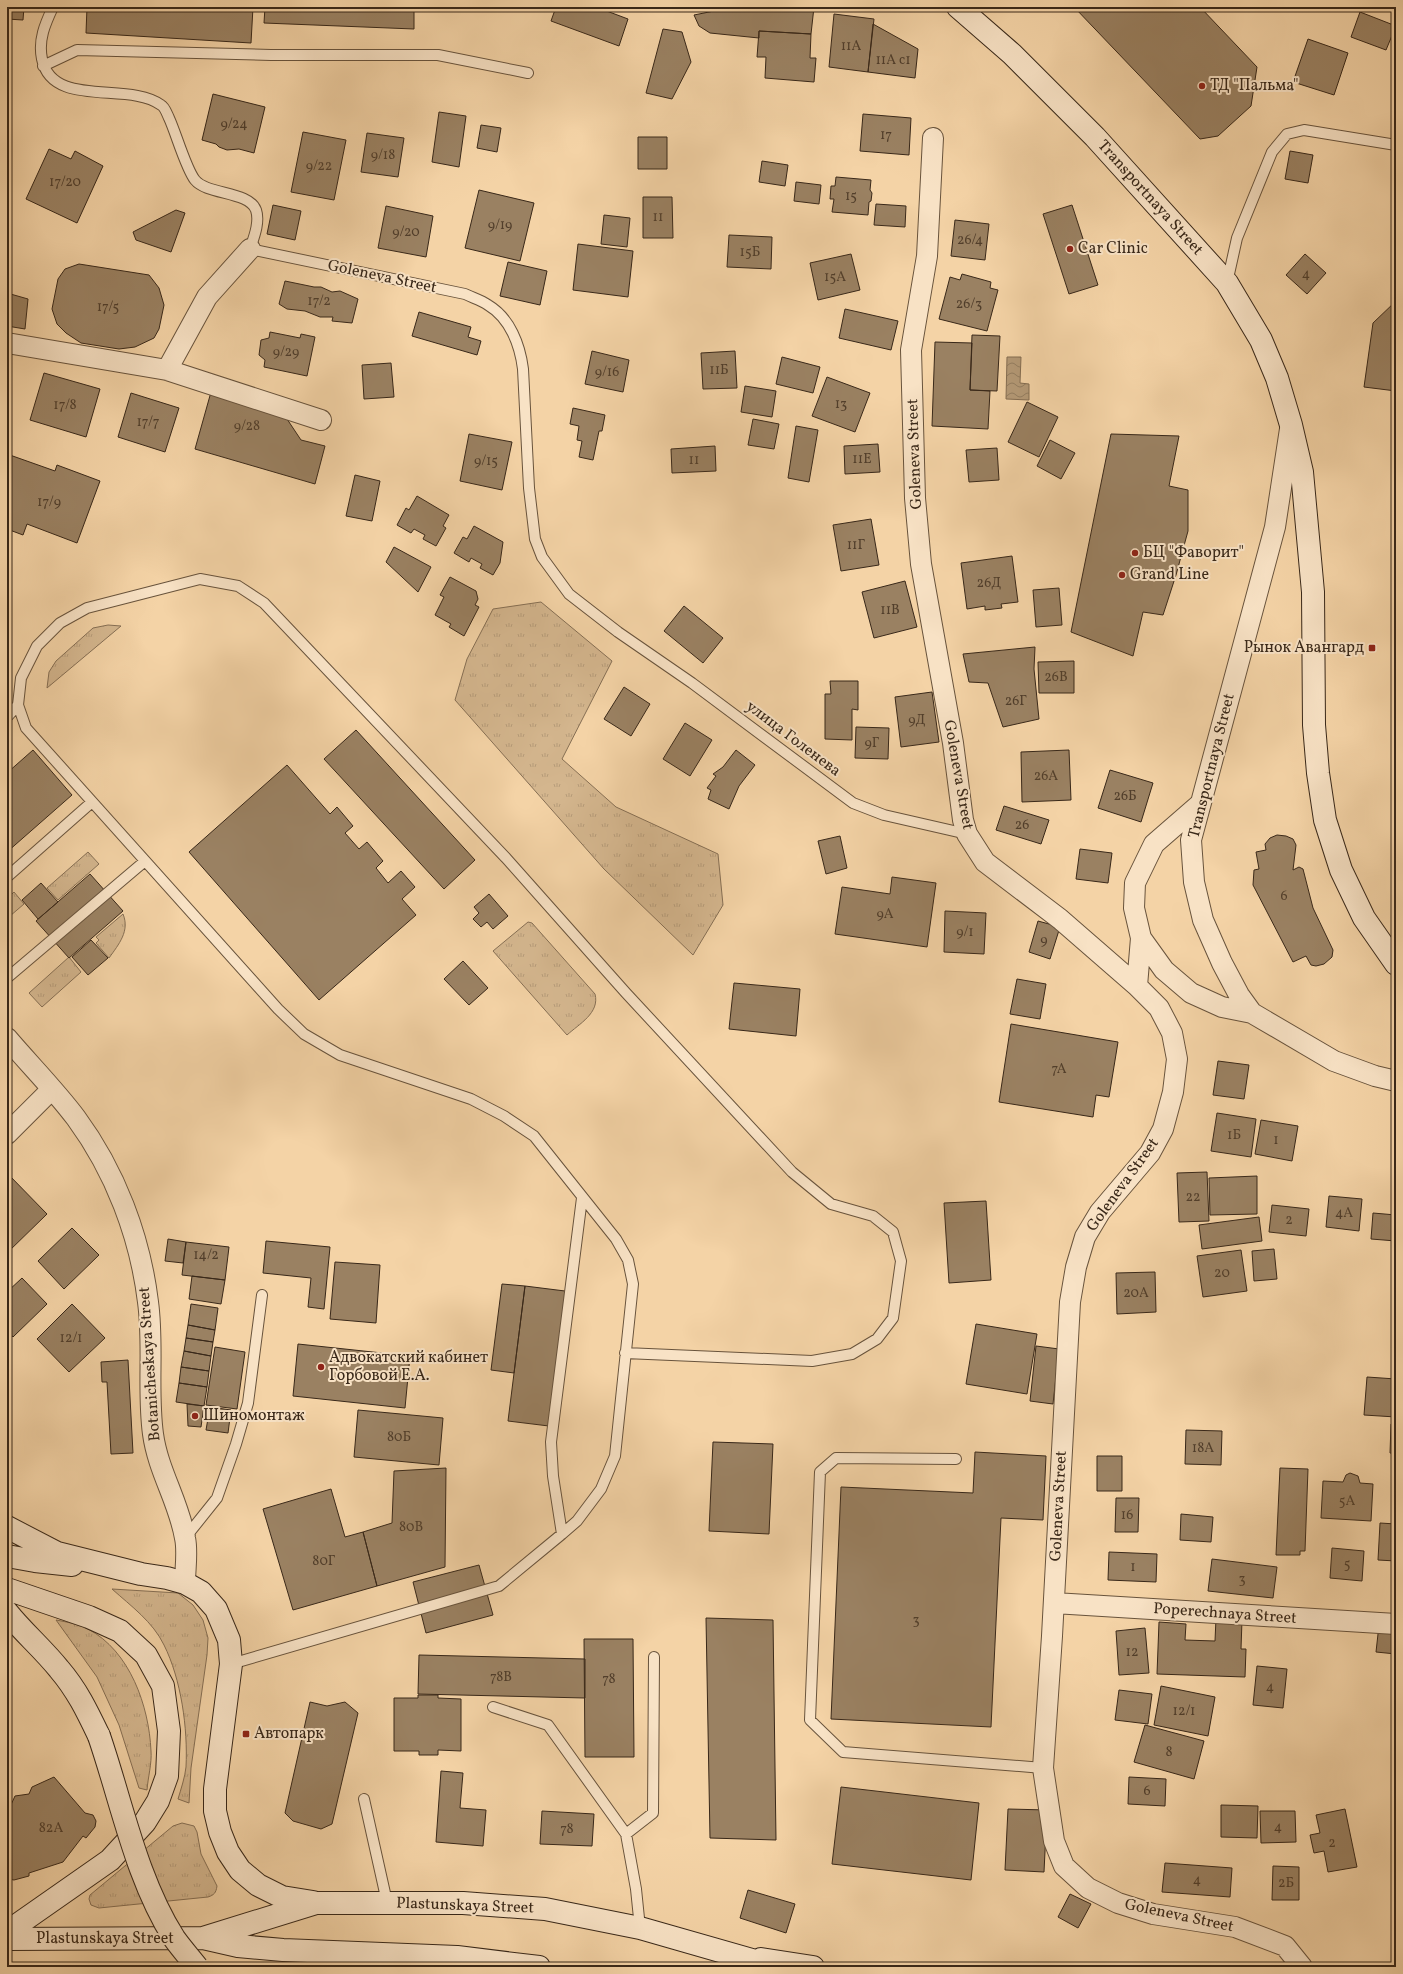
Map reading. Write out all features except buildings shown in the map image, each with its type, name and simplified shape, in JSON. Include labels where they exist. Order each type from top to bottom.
[{"type":"main road","name":"Transportnaya Street","points":[[958,7],[1012,54],[1095,137],[1226,283],[1262,340],[1277,378],[1291,425],[1302,472],[1313,592],[1314,724],[1318,773],[1325,820],[1341,870],[1364,918],[1396,964]]},
{"type":"main road","points":[[7,1527],[57,1553],[89,1562],[185,1583],[201,1592],[216,1609],[229,1640],[231,1664],[215,1789],[215,1811],[220,1832],[228,1852],[240,1870],[258,1886],[282,1897],[316,1903]]},
{"type":"main road","points":[[7,1556],[69,1565],[89,1562]]},
{"type":"main road","points":[[7,1590],[89,1617],[120,1631],[146,1655],[163,1686],[169,1731],[167,1776],[158,1801],[145,1822],[110,1860],[7,1932]]},
{"type":"main road","points":[[7,1612],[14,1626],[59,1668],[83,1701],[99,1736],[137,1858],[153,1898],[175,1938],[197,1967]]},
{"type":"main road","name":"Plastunskaya Street","points":[[203,1938],[316,1903],[463,1903],[545,1909],[640,1928],[776,1967]]},
{"type":"main road","name":"Plastunskaya Street","points":[[7,1939],[203,1938],[238,1946],[283,1950],[457,1956],[539,1967]]},
{"type":"main road","name":"Plastunskaya Street","points":[[727,1953],[813,1967]]},
{"type":"street","name":"Goleneva Street","points":[[934,138],[927,256],[911,350],[915,498],[922,564],[952,743],[963,820],[967,834],[985,862],[1060,919],[1137,986],[1159,1008],[1172,1034],[1177,1059],[1173,1092],[1163,1129],[1150,1153],[1100,1212],[1085,1237],[1076,1267],[1070,1302],[1054,1603],[1043,1768],[1054,1841],[1064,1866],[1088,1888],[1118,1903],[1153,1914],[1235,1927],[1285,1946],[1302,1967]]},
{"type":"street","points":[[167,370],[207,297],[250,248]]},
{"type":"street","points":[[7,343],[167,370],[321,420]]},
{"type":"street","name":"Transportnaya Street","points":[[1291,425],[1275,527],[1191,840],[1194,882],[1203,920],[1222,963],[1239,995],[1252,1012],[1334,1061],[1374,1076],[1396,1080]]},
{"type":"street","points":[[1137,986],[1141,938],[1134,908],[1135,882],[1154,844],[1200,804]]},
{"type":"street","points":[[1141,938],[1164,970],[1191,993],[1222,1007],[1252,1012]]},
{"type":"street","name":"Botanicheskaya Street","points":[[7,1038],[75,1118],[96,1148],[126,1211],[135,1240],[148,1302],[151,1335],[150,1410],[153,1435],[158,1460],[185,1538],[185,1583]]},
{"type":"street","points":[[7,1134],[52,1090]]},
{"type":"street","name":"Poperechnaya Street","points":[[1054,1603],[1396,1624]]},
{"type":"lane","points":[[53,7],[45,23],[40,48],[43,66],[53,81],[79,90],[146,96],[163,105],[194,179],[206,187],[245,199],[251,203],[256,210],[257,221],[250,248]]},
{"type":"lane","points":[[43,66],[77,50],[271,56],[438,55],[528,73]]},
{"type":"lane","points":[[1226,283],[1237,238],[1269,159],[1272,152],[1287,134],[1304,130],[1396,145]]},
{"type":"lane","name":"Goleneva Street","points":[[250,248],[465,294],[489,305],[506,322],[521,351],[529,488],[536,539],[542,557],[569,594],[618,632]]},
{"type":"lane","points":[[231,1664],[492,1589],[499,1586],[577,1521],[601,1489],[615,1456],[625,1353],[634,1284],[628,1260],[616,1239],[534,1136],[504,1116],[471,1099],[340,1055],[304,1034],[273,1004],[26,728],[18,705],[21,678],[37,646],[60,623],[87,608],[200,579],[238,586],[264,603],[506,858],[626,993],[792,1172],[831,1204],[873,1216],[893,1232],[901,1261],[893,1318],[877,1339],[852,1354],[812,1361],[625,1353]]},
{"type":"lane","name":"улица Голенева","points":[[618,632],[692,683],[853,803],[884,815],[967,834]]},
{"type":"lane","points":[[7,717],[18,705]]},
{"type":"lane","points":[[7,877],[92,802]]},
{"type":"lane","points":[[7,978],[145,861]]},
{"type":"lane","points":[[562,1534],[553,1476],[551,1442],[582,1198]]},
{"type":"lane","points":[[185,1538],[217,1498],[236,1444],[248,1403],[262,1295]]},
{"type":"lane","points":[[956,1459],[836,1458],[820,1472],[810,1720],[843,1752],[1043,1768]]},
{"type":"lane","points":[[626,1834],[653,1813],[654,1657]]},
{"type":"lane","points":[[493,1707],[548,1725],[626,1834],[636,1889],[640,1928]]},
{"type":"lane","points":[[364,1799],[387,1902]]},
{"type":"green space","points":[[541,602],[612,661],[562,759],[616,807],[718,854],[723,905],[693,955],[604,869],[455,700],[467,659],[493,609]]},
{"type":"green space","points":[[108,625],[121,626],[47,688],[49,672],[56,661],[93,628]]},
{"type":"green space","points":[[88,852],[99,864],[58,900],[47,888]]},
{"type":"green space","points":[[14,892],[24,904],[10,916],[11,936],[7,940],[7,899]]},
{"type":"green space","points":[[123,914],[125,920],[124,932],[120,942],[109,958],[96,943],[99,940],[96,937]]},
{"type":"green space","points":[[528,922],[532,923],[595,994],[596,1001],[592,1012],[567,1035],[493,951]]},
{"type":"green space","points":[[69,957],[81,972],[42,1007],[29,993]]},
{"type":"green space","points":[[112,1589],[178,1593],[193,1605],[203,1620],[208,1638],[207,1655],[191,1768],[189,1803],[178,1799],[186,1767],[186,1736],[179,1688],[170,1658],[154,1629]]},
{"type":"green space","points":[[56,1620],[72,1623],[88,1629],[103,1639],[126,1665],[141,1698],[146,1716],[151,1756],[147,1790],[139,1788],[119,1725],[97,1677]]},
{"type":"green space","points":[[182,1823],[194,1826],[197,1832],[201,1854],[217,1886],[213,1894],[208,1897],[99,1908],[91,1905],[89,1899],[90,1895],[173,1826]]},
{"type":"water","points":[[1007,357],[1021,357],[1020,383],[1029,384],[1029,400],[1006,399]]},
{"type":"place","name":"ТД \"Пальма\"","points":[[1202,86]]},
{"type":"place","name":"Car Clinic","points":[[1070,249]]},
{"type":"place","name":"БЦ \"Фаворит\"","points":[[1135,553]]},
{"type":"place","name":"Grand Line","points":[[1122,575]]},
{"type":"place","name":"Рынок Авангард","points":[[1372,648]]},
{"type":"place","name":"Адвокатский кабинет Горбовой Е.А.","points":[[321,1367]]},
{"type":"place","name":"Шиномонтаж","points":[[195,1416]]},
{"type":"place","name":"Автопарк","points":[[246,1734]]}]
